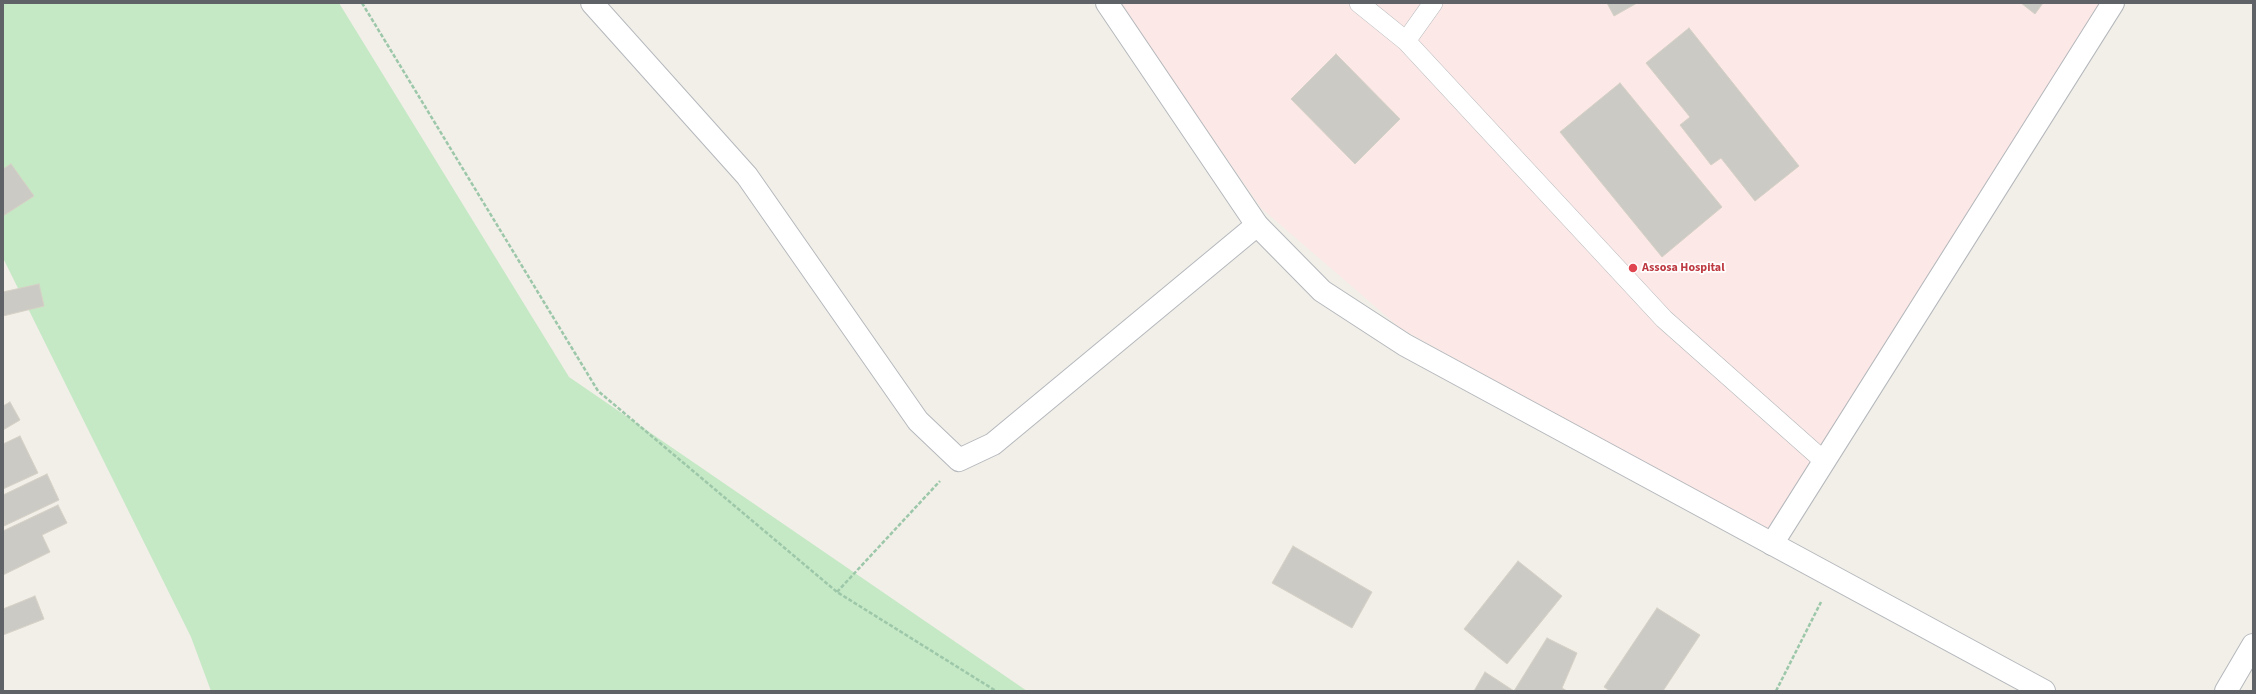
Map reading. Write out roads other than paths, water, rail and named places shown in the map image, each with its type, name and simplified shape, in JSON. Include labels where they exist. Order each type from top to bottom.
[{"type":"street","points":[[592,3],[747,176],[918,421],[959,460],[993,444],[1256,225]]},
{"type":"street","points":[[1106,3],[1256,225],[1322,291],[1405,346],[2043,691]]},
{"type":"street","points":[[1772,544],[2113,3]]},
{"type":"street","points":[[2226,691],[2253,645]]},
{"type":"lane","points":[[1359,3],[1406,40],[1664,319],[1824,461]]},
{"type":"lane","points":[[1406,40],[1433,3]]},
{"type":"place","name":"Assosa Hospital","points":[[1633,268]]}]
